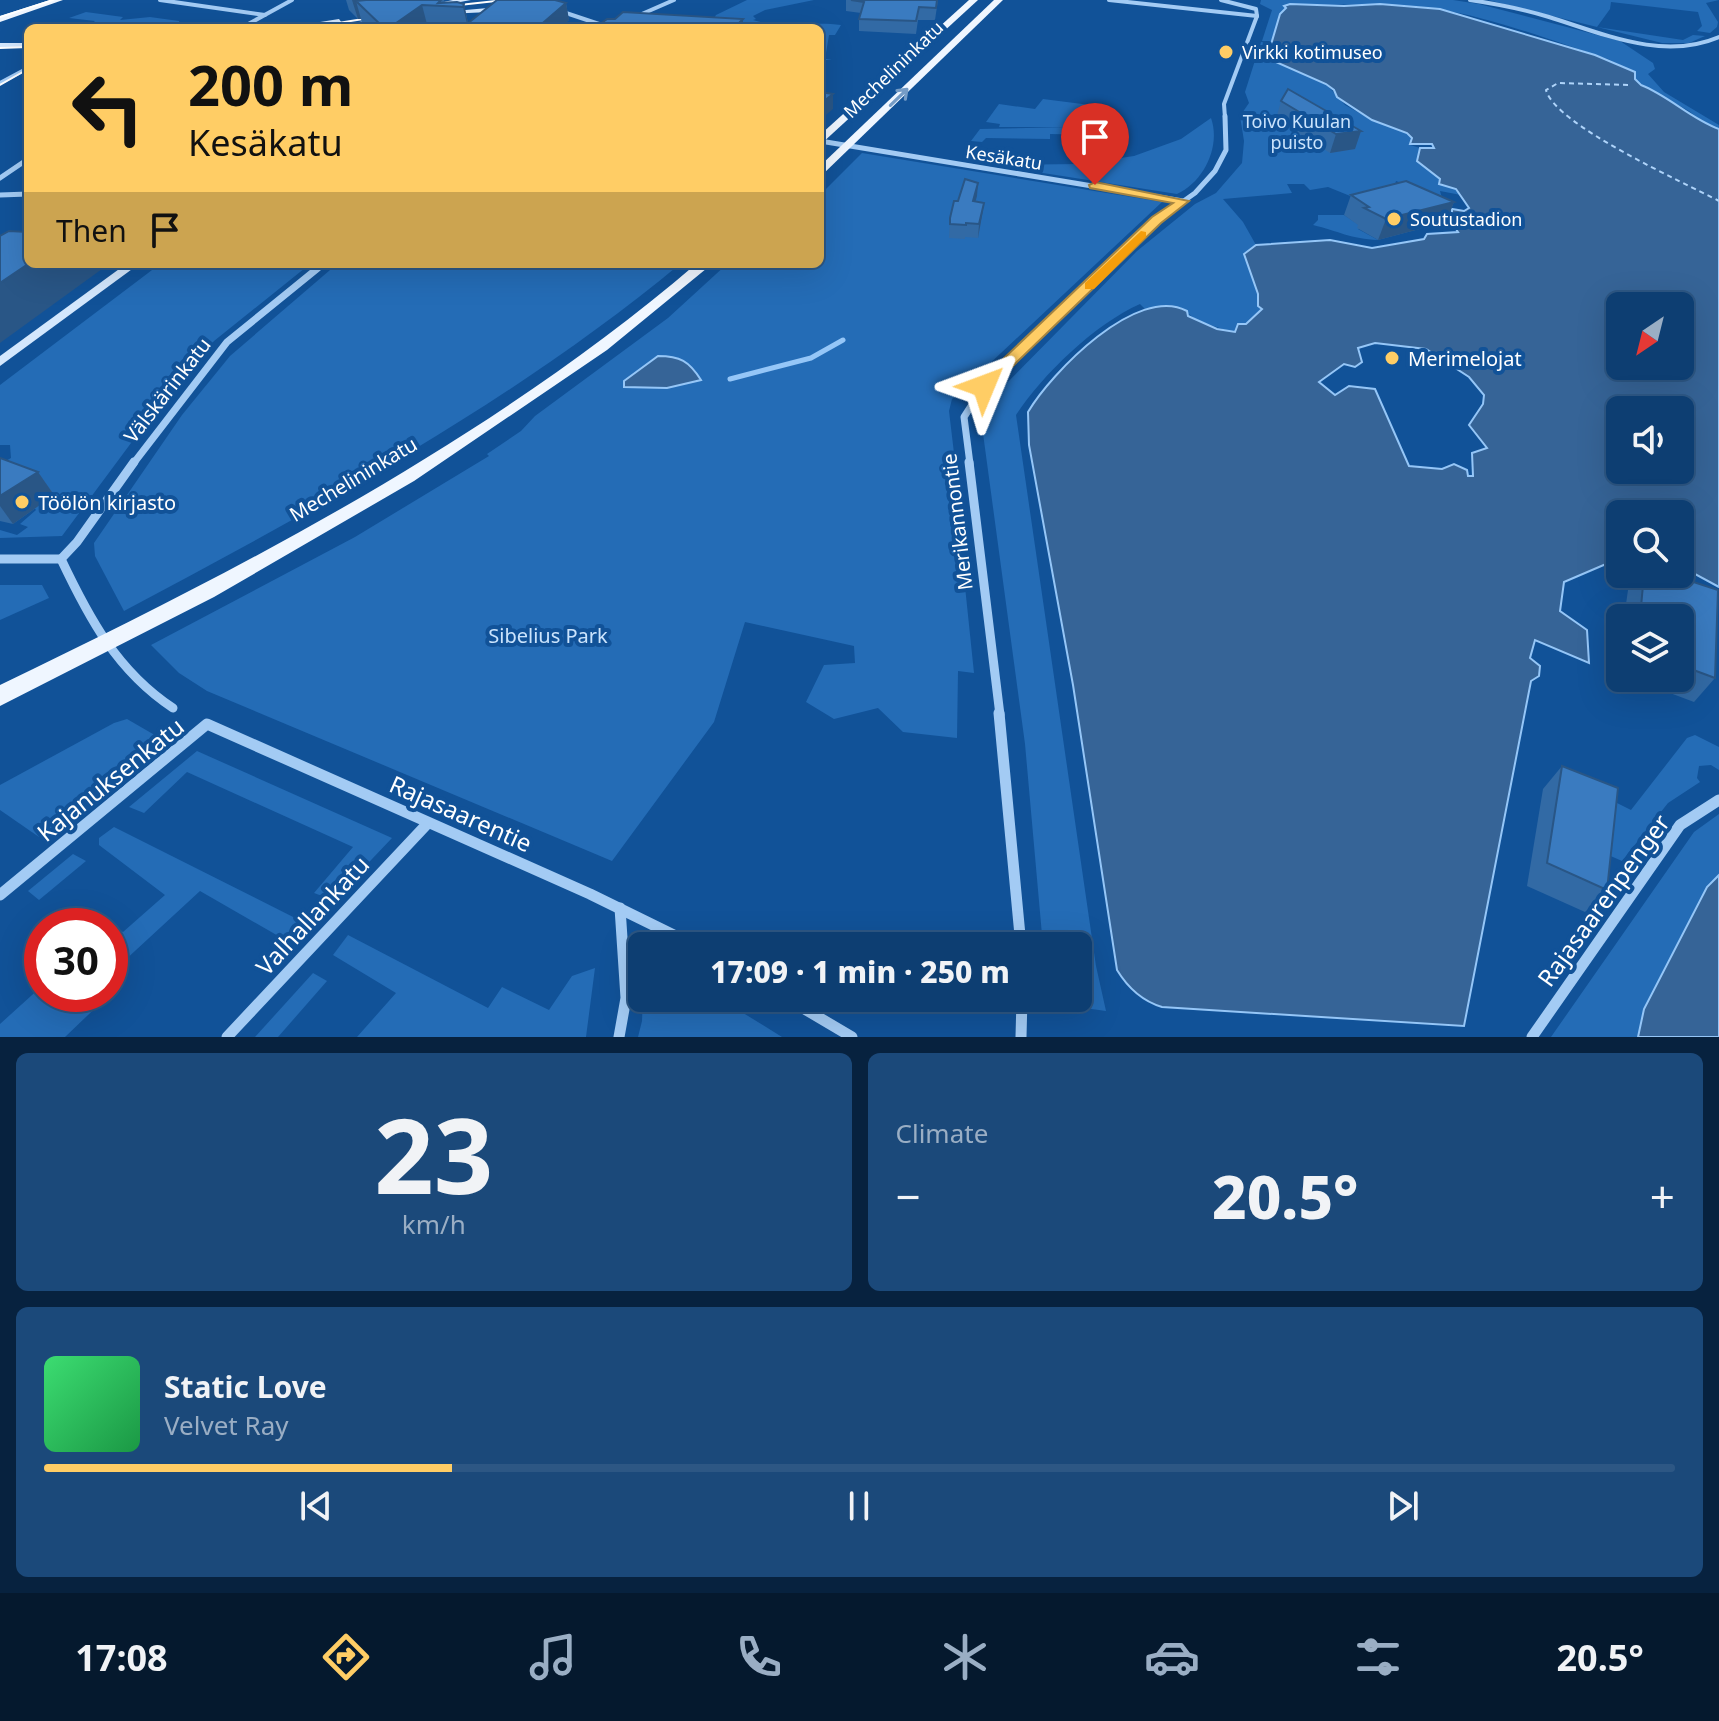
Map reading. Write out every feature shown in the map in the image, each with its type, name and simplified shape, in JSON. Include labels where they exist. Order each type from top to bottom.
[{"type":"main road","points":[[0,14],[39,0]]},
{"type":"main road","points":[[0,14],[59,0]]},
{"type":"main road","points":[[466,0],[425,10],[489,10]]},
{"type":"main road","points":[[448,12],[466,0]]},
{"type":"main road","points":[[448,12],[460,22],[521,0]]},
{"type":"main road","name":"Mechelininkatu","points":[[824,137],[974,0]]},
{"type":"main road","name":"Mechelininkatu","points":[[824,169],[999,0]]},
{"type":"main road","points":[[327,24],[390,16],[351,24]]},
{"type":"main road","points":[[0,48],[24,48]]},
{"type":"main road","points":[[0,362],[128,268]]},
{"type":"main road","name":"Mechelininkatu","points":[[0,696],[257,563],[401,480],[579,362],[700,268]]},
{"type":"street","points":[[160,0],[265,15]]},
{"type":"street","points":[[248,24],[292,0]]},
{"type":"street","points":[[521,0],[530,2]]},
{"type":"street","points":[[634,18],[674,0]]},
{"type":"street","points":[[1109,0],[1257,16],[1256,9],[1221,0]]},
{"type":"street","points":[[1470,0],[1655,45],[1695,47],[1719,37]]},
{"type":"street","points":[[551,8],[598,24]]},
{"type":"street","name":"Merikannontie","points":[[1020,932],[1006,769],[964,417],[984,386],[1157,220],[1206,182],[1223,159],[1227,140],[1223,110],[1257,16]]},
{"type":"street","points":[[0,83],[24,70]]},
{"type":"street","name":"Kesäkatu","points":[[824,142],[1183,201]]},
{"type":"street","points":[[0,178],[24,162]]},
{"type":"street","points":[[0,195],[24,194]]},
{"type":"street","name":"Välskärinkatu","points":[[61,559],[227,342],[317,268]]},
{"type":"street","points":[[0,559],[61,559],[106,643],[135,683],[173,708]]},
{"type":"street","name":"Rajasaarentie","points":[[207,724],[668,932]]},
{"type":"street","name":"Kajanuksenkatu","points":[[0,895],[207,724]]},
{"type":"street","name":"Rajasaarenpenger","points":[[1532,1037],[1680,825],[1719,800]]},
{"type":"street","name":"Valhallankatu","points":[[227,1037],[428,823]]},
{"type":"street","points":[[619,1037],[626,998],[620,908]]},
{"type":"street","points":[[810,1012],[852,1037]]},
{"type":"street","points":[[1021,1037],[1022,1012]]},
{"type":"green space","points":[[747,0],[814,0],[765,10],[753,16],[756,19],[753,20],[774,24],[710,24],[716,15]]},
{"type":"green space","points":[[1261,0],[1453,0],[1620,41],[1653,63],[1655,69],[1648,74],[1664,92],[1719,125],[1719,129],[1705,124],[1689,111],[1641,85],[1626,68],[1608,59],[1501,24],[1419,7],[1290,4],[1284,6],[1287,8],[1280,14],[1272,42],[1262,41],[1272,10],[1260,4]]},
{"type":"green space","points":[[1488,0],[1719,0],[1706,3],[1718,22],[1710,33],[1697,31],[1702,26],[1698,12],[1611,2],[1610,9],[1597,27]]},
{"type":"green space","points":[[86,12],[123,17],[120,20],[150,17],[179,21],[179,24],[92,24],[95,21],[69,18]]},
{"type":"green space","points":[[824,24],[841,25],[835,35],[829,35],[825,59],[832,59],[824,60]]},
{"type":"green space","points":[[1598,27],[1683,40],[1693,35],[1705,36],[1689,43],[1662,43]]},
{"type":"green space","name":"Toivo Kuulan puisto","points":[[1261,42],[1271,44],[1267,58],[1326,84],[1345,105],[1372,120],[1407,133],[1412,138],[1410,145],[1420,148],[1417,161],[1441,179],[1438,182],[1452,186],[1461,195],[1440,191],[1442,198],[1396,181],[1394,188],[1365,202],[1328,187],[1310,190],[1304,184],[1287,184],[1292,193],[1223,199],[1243,222],[1256,245],[1245,254],[1262,310],[1235,333],[1198,321],[1181,308],[1170,305],[1145,309],[1140,304],[1105,324],[1071,352],[1040,383],[1016,415],[1091,932],[1042,932],[1025,744],[982,426],[988,406],[996,394],[1137,251],[1195,204],[1216,193],[1242,163],[1244,141],[1240,116],[1249,103],[1245,92],[1258,51],[1268,52],[1259,50]]},
{"type":"green space","points":[[1043,99],[1098,106],[1091,120],[1115,120],[1119,127],[1116,128],[1120,130],[1099,135],[1050,134],[1050,139],[986,138],[982,142],[971,141],[980,129],[1069,127],[999,127],[1000,124],[986,122],[999,104],[1035,109]]},
{"type":"green space","points":[[1211,118],[1214,140],[1208,162],[1195,181],[1177,194],[993,165],[1080,164],[1134,156],[1181,139]]},
{"type":"green space","name":"Sibelius Park","points":[[862,153],[1162,202],[952,399],[949,411],[956,470],[953,471],[974,673],[958,671],[957,738],[903,732],[878,708],[834,719],[806,702],[824,665],[855,663],[854,646],[745,622],[714,722],[612,861],[207,691],[179,673],[151,645],[355,537],[489,456],[487,454],[521,431],[535,416],[668,318],[723,268],[824,268],[824,191]]},
{"type":"green space","points":[[1318,215],[1344,215],[1362,227],[1358,229],[1378,240],[1313,225]]},
{"type":"green space","points":[[155,268],[305,268],[214,341],[160,404],[62,536],[0,538],[0,530],[17,535],[28,527],[20,524],[36,510],[2,463],[11,458],[10,445],[0,445],[0,385]]},
{"type":"green space","points":[[332,268],[675,268],[616,315],[481,408],[340,493],[124,611],[95,556],[94,543],[182,415],[230,356]]},
{"type":"green space","points":[[0,585],[42,585],[49,598],[0,620]]},
{"type":"green space","points":[[127,719],[165,741],[61,827],[39,837],[0,810],[0,785],[114,723]]},
{"type":"green space","points":[[1695,735],[1719,747],[1719,770],[1711,765],[1699,766],[1697,778],[1700,782],[1668,803],[1622,861],[1597,850],[1613,801],[1631,810],[1687,738]]},
{"type":"green space","points":[[197,751],[392,838],[333,900],[314,893],[353,847],[187,772],[144,813],[129,807]]},
{"type":"green space","points":[[1719,814],[1719,875],[1707,887],[1644,1009],[1638,1037],[1551,1037],[1694,832]]},
{"type":"green space","points":[[114,827],[305,923],[287,941],[200,891],[128,957],[128,928],[165,895],[99,845],[99,838]]},
{"type":"green space","points":[[73,854],[86,861],[39,900],[28,891]]},
{"type":"green space","points":[[348,935],[488,1008],[502,987],[549,1010],[572,976],[595,968],[586,1037],[357,1037],[396,993],[333,955]]},
{"type":"green space","points":[[1092,938],[1096,966],[1106,1011],[1092,1009]]},
{"type":"green space","points":[[313,973],[327,981],[278,1037],[255,1037]]},
{"type":"green space","points":[[24,1002],[24,1012],[91,1012],[65,1037],[0,1037],[0,1024]]},
{"type":"green space","points":[[642,1012],[742,1012],[782,1037],[638,1037]]},
{"type":"shaded area","points":[[1290,4],[1380,4],[1440,9],[1595,55],[1635,72],[1635,79],[1641,85],[1719,129],[1719,587],[1694,574],[1694,500],[1606,500],[1606,564],[1564,582],[1560,611],[1587,630],[1589,663],[1535,640],[1530,658],[1540,666],[1539,676],[1531,681],[1464,1026],[1162,1007],[1136,993],[1117,970],[1073,685],[1029,445],[1028,412],[1039,395],[1075,356],[1121,321],[1144,310],[1167,306],[1187,311],[1188,316],[1217,329],[1235,332],[1238,324],[1246,324],[1262,309],[1258,306],[1258,294],[1244,254],[1256,245],[1330,240],[1372,248],[1424,239],[1427,234],[1458,232],[1452,223],[1452,209],[1464,211],[1469,208],[1456,189],[1439,184],[1440,179],[1417,161],[1420,148],[1434,148],[1432,144],[1410,144],[1412,138],[1407,133],[1372,120],[1337,97],[1326,84],[1267,58],[1280,14],[1286,8],[1284,6]],"holes":[[[1375,343],[1426,349],[1469,377],[1484,395],[1483,404],[1469,425],[1487,448],[1472,453],[1473,476],[1468,476],[1467,470],[1454,464],[1442,469],[1409,466],[1375,389],[1349,386],[1335,395],[1319,382],[1344,364],[1355,367],[1362,362],[1358,348]]]},
{"type":"shaded area","points":[[658,356],[683,361],[701,380],[667,388],[624,387],[624,381]]},
{"type":"shaded area","points":[[1719,875],[1719,1037],[1638,1037],[1644,1009],[1707,887]]},
{"type":"building","points":[[441,0],[438,3],[464,4],[463,7],[422,5],[395,24],[380,24],[356,1]]},
{"type":"building","points":[[497,0],[555,0],[566,3],[542,24],[467,24]]},
{"type":"building","points":[[851,0],[937,0],[936,8],[919,7],[916,21],[859,19],[864,2]]},
{"type":"building","points":[[623,12],[743,19],[738,24],[600,24],[607,19],[615,19]]},
{"type":"building","points":[[1288,89],[1361,131],[1336,134],[1281,101]]},
{"type":"building","points":[[965,179],[978,183],[973,201],[984,203],[979,224],[950,224],[954,201],[958,201]]},
{"type":"building","points":[[1406,181],[1454,202],[1386,219],[1364,208],[1369,207],[1351,195]]},
{"type":"building","points":[[9,231],[24,232],[24,267],[0,283],[0,236]]},
{"type":"building","points":[[0,458],[38,472],[0,496]]},
{"type":"building","points":[[1694,582],[1718,590],[1715,678],[1694,670],[1694,604],[1641,604],[1643,588],[1694,588]]},
{"type":"building","points":[[1562,766],[1618,788],[1607,890],[1547,863]]},
{"type":"waterway","points":[[730,379],[811,358],[843,340]]},
{"type":"ferry route","points":[[1628,85],[1558,83],[1546,90],[1555,104],[1595,135],[1719,201]]},
{"type":"tram line","points":[[0,17],[53,0]]},
{"type":"tram line","points":[[441,7],[505,0]]},
{"type":"tram line","points":[[332,24],[382,16]]},
{"type":"tram line","points":[[0,48],[24,47]]},
{"type":"tram line","points":[[0,85],[24,71]]},
{"type":"slow traffic","points":[[1090,286],[1141,235]]},
{"type":"place","name":"Virkki kotimuseo","points":[[1226,52]]},
{"type":"place","name":"Soutustadion","points":[[1394,219]]},
{"type":"place","name":"Merimelojat","points":[[1392,358]]},
{"type":"place","name":"Töölön kirjasto","points":[[22,502]]},
{"type":"route","points":[[984,386],[1157,220],[1183,201],[1095,185]]}]
